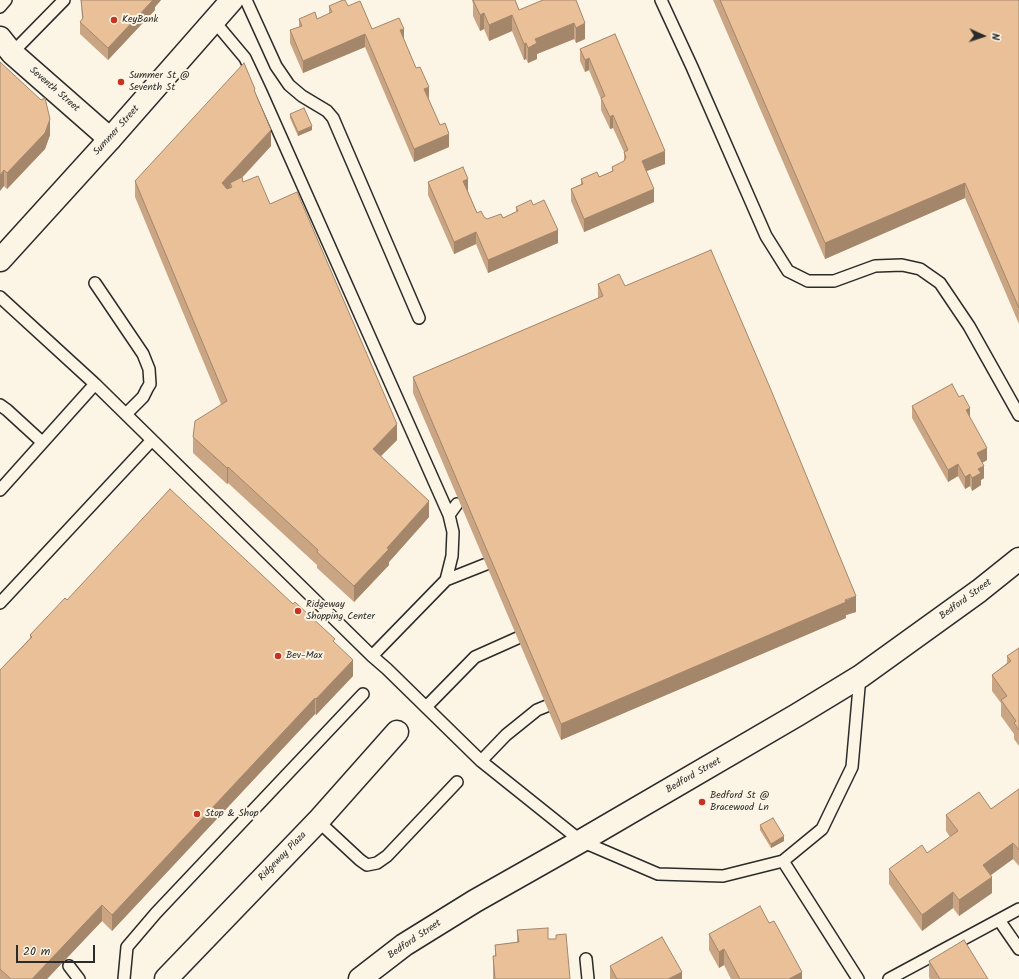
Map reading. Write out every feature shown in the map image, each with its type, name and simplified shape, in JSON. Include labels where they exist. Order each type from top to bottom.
[{"type":"main road","name":"Summer Street","points":[[0,260],[110,139],[232,0]]},
{"type":"main road","name":"Seventh Street","points":[[6,45],[110,139]]},
{"type":"main road","name":"Bedford Street","points":[[360,979],[404,945],[476,900],[581,841],[797,715],[860,676],[979,591],[1019,559]]},
{"type":"main road","name":"Ridgeway Plaza","points":[[166,979],[318,821],[397,732]]},
{"type":"lane","points":[[0,7],[6,0]]},
{"type":"lane","points":[[6,45],[64,0]]},
{"type":"lane","points":[[246,0],[276,66],[289,85],[302,96],[327,111],[333,118],[419,318]]},
{"type":"lane","points":[[661,0],[766,236],[788,271],[808,281],[834,281],[875,266],[902,265],[920,269],[940,283],[969,326],[1019,415]]},
{"type":"lane","points":[[214,21],[244,58],[261,92],[449,515],[453,532],[452,556],[446,580]]},
{"type":"lane","points":[[95,283],[143,354],[149,368],[150,384],[143,397],[126,414]]},
{"type":"lane","points":[[0,297],[95,384],[481,761],[581,841],[658,874],[723,876],[783,861],[822,829],[852,767],[860,676]]},
{"type":"lane","points":[[0,490],[95,384]]},
{"type":"lane","points":[[0,405],[8,410],[42,442]]},
{"type":"lane","points":[[0,603],[152,440]]},
{"type":"lane","points":[[449,515],[457,504]]},
{"type":"lane","points":[[372,656],[446,580],[507,556]]},
{"type":"lane","points":[[426,707],[475,657],[540,628]]},
{"type":"lane","points":[[124,979],[127,947],[161,908],[363,694]]},
{"type":"lane","points":[[481,761],[506,735],[537,710],[566,698]]},
{"type":"lane","points":[[318,821],[366,865],[377,863],[387,856],[457,782]]},
{"type":"lane","points":[[783,861],[858,979]]},
{"type":"lane","points":[[889,979],[1019,909]]},
{"type":"lane","points":[[999,920],[1019,950]]},
{"type":"lane","points":[[586,959],[588,979]]},
{"type":"lane","points":[[69,966],[79,979]]},
{"type":"building","name":"KeyBank","points":[[81,0],[153,0],[108,48],[80,22],[83,18]]},
{"type":"building","points":[[345,0],[348,6],[360,1],[372,29],[399,18],[404,29],[400,30],[416,68],[420,67],[429,87],[424,89],[440,125],[445,123],[449,134],[414,149],[365,34],[303,61],[290,30],[302,26],[299,19],[315,12],[317,19],[332,12],[329,6]]},
{"type":"building","points":[[473,0],[515,0],[519,10],[543,0],[576,0],[585,23],[576,28],[574,23],[535,39],[537,43],[528,48],[526,43],[524,44],[512,15],[489,25],[484,13],[480,15]]},
{"type":"building","points":[[720,0],[1019,0],[1019,308],[965,183],[825,243]]},
{"type":"building","points":[[615,34],[665,151],[642,161],[654,189],[584,219],[571,189],[583,184],[581,179],[597,172],[599,177],[613,171],[612,167],[624,161],[626,157],[624,152],[628,150],[613,115],[610,117],[601,98],[605,96],[589,58],[585,60],[580,49]]},
{"type":"building","points":[[0,62],[41,100],[45,98],[50,119],[45,133],[7,173],[4,170],[0,175]]},
{"type":"building","points":[[244,63],[271,130],[222,183],[227,189],[232,187],[230,183],[242,177],[243,182],[258,176],[270,204],[297,192],[397,424],[373,449],[429,501],[387,548],[389,549],[354,586],[317,552],[318,550],[228,467],[227,468],[193,437],[195,421],[227,401],[135,181]]},
{"type":"building","points":[[304,108],[312,126],[298,132],[290,114]]},
{"type":"building","points":[[463,167],[468,179],[463,181],[477,213],[481,211],[487,219],[501,214],[503,218],[518,211],[516,207],[531,200],[533,205],[544,200],[558,230],[488,260],[476,232],[454,242],[428,182]]},
{"type":"building","points":[[711,250],[771,390],[856,596],[845,600],[846,602],[561,724],[413,377],[603,296],[598,284],[619,274],[625,286]]},
{"type":"building","points":[[952,384],[959,397],[963,395],[970,408],[966,410],[987,448],[977,453],[984,466],[978,469],[981,473],[972,478],[970,474],[965,477],[958,464],[948,470],[912,406]]},
{"type":"building","points":[[170,489],[293,604],[295,602],[335,639],[333,641],[353,660],[316,699],[315,698],[112,915],[102,905],[32,979],[11,979],[0,969],[0,670],[32,637],[30,635],[65,598],[67,600]]},
{"type":"building","points":[[1019,648],[1019,730],[1014,723],[1016,721],[1001,700],[1007,696],[992,675],[1011,661],[1007,656]]},
{"type":"building","points":[[1019,789],[1019,850],[1013,843],[983,865],[992,877],[959,900],[953,892],[922,915],[889,869],[922,845],[927,853],[958,831],[946,815],[979,792],[991,809]]},
{"type":"building","points":[[773,818],[784,836],[771,844],[760,825]]},
{"type":"building","points":[[760,906],[769,923],[774,921],[802,972],[789,979],[740,979],[724,949],[719,952],[709,934]]},
{"type":"building","points":[[548,928],[548,939],[556,939],[556,935],[566,934],[570,979],[495,979],[493,956],[496,956],[495,945],[519,942],[517,930]]},
{"type":"building","points":[[662,937],[682,972],[668,979],[617,979],[610,966]]},
{"type":"building","points":[[964,940],[988,979],[940,979],[929,961]]},
{"type":"place","name":"KeyBank","points":[[114,20]]},
{"type":"place","name":"Summer St @ Seventh St","points":[[121,82]]},
{"type":"place","name":"Ridgeway Shopping Center","points":[[298,611]]},
{"type":"place","name":"Bev-Max","points":[[278,656]]},
{"type":"place","name":"Bedford St @ Bracewood Ln","points":[[702,802]]},
{"type":"place","name":"Stop & Shop","points":[[197,814]]}]
